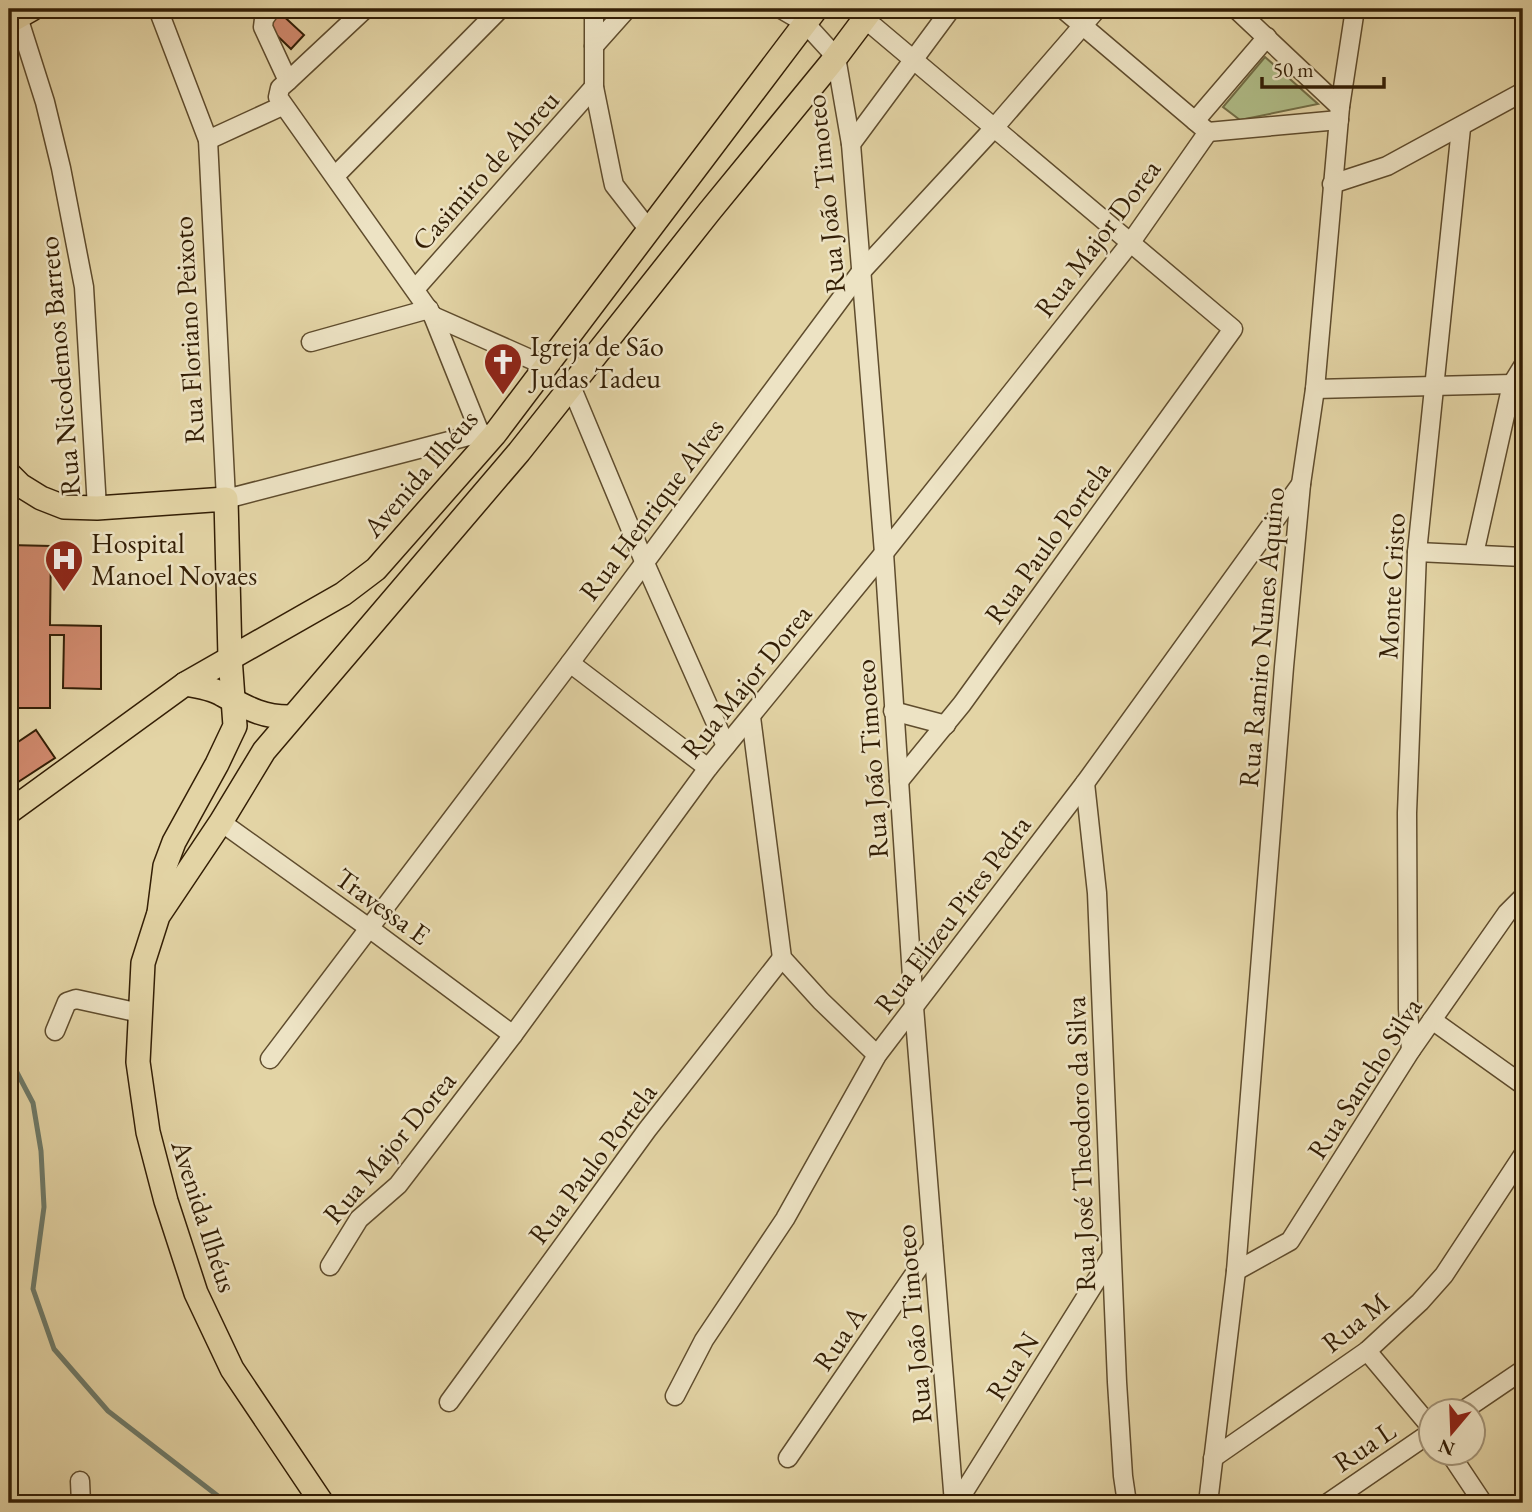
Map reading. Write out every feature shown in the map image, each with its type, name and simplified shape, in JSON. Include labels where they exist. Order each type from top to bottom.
[{"type":"main road","name":"Avenida Ilhéus","points":[[158,916],[221,822],[264,751],[519,452],[868,14]]},
{"type":"main road","name":"Avenida Ilhéus","points":[[322,1503],[232,1369],[196,1293],[166,1201],[148,1132],[138,1062],[144,963],[158,916],[165,866],[174,842],[235,726],[230,657],[343,594],[376,569],[546,366],[811,16]]},
{"type":"main road","points":[[9,474],[20,485],[41,498],[64,507],[97,508],[226,499]]},
{"type":"main road","name":"Rua Floriano Peixoto","points":[[226,499],[230,657]]},
{"type":"main road","points":[[9,812],[185,684],[230,657]]},
{"type":"main road","points":[[185,684],[212,690],[261,715],[274,718],[292,717]]},
{"type":"street","name":"Rua Floriano Peixoto","points":[[158,9],[208,140],[226,499]]},
{"type":"street","points":[[271,9],[264,19],[263,27],[288,81]]},
{"type":"street","points":[[226,499],[487,434],[431,312],[278,97],[288,81],[365,9]]},
{"type":"street","points":[[335,176],[500,9]]},
{"type":"street","points":[[594,9],[594,88],[614,186],[649,230]]},
{"type":"street","points":[[594,46],[627,9]]},
{"type":"street","name":"Rua João Timoteo","points":[[781,9],[811,16],[836,57],[851,144],[884,553],[914,1007],[955,1503]]},
{"type":"street","points":[[851,144],[951,9]]},
{"type":"street","points":[[1063,9],[1202,127],[1340,113]]},
{"type":"street","name":"Rua Henrique Alves","points":[[270,1059],[570,663],[860,273],[994,128],[1097,9]]},
{"type":"street","points":[[1236,9],[1267,37],[1340,113]]},
{"type":"street","name":"Rua Ramiro Nunes Aquino","points":[[1213,1458],[1236,1271],[1282,680],[1301,484],[1315,389],[1332,184],[1354,9]]},
{"type":"street","points":[[868,14],[913,60],[1131,242]]},
{"type":"street","name":"Rua Nicodemos Barreto","points":[[19,16],[45,102],[61,168],[84,287],[97,508]]},
{"type":"street","name":"Rua Major Dorea","points":[[330,1266],[359,1219],[398,1185],[513,1035],[708,768],[884,553],[1131,242],[1202,127],[1267,37]]},
{"type":"street","name":"Casimiro de Abreu","points":[[416,288],[594,88]]},
{"type":"street","points":[[1332,184],[1388,166],[1523,92]]},
{"type":"street","points":[[208,140],[282,106]]},
{"type":"street","name":"Monte Cristo","points":[[1411,1050],[1408,1009],[1407,813],[1417,552],[1461,128]]},
{"type":"street","name":"Rua Paulo Portela","points":[[899,781],[946,725],[1233,330],[1131,242]]},
{"type":"street","points":[[311,342],[431,312],[546,366]]},
{"type":"street","points":[[1474,554],[1523,366]]},
{"type":"street","points":[[571,386],[644,561],[726,746]]},
{"type":"street","points":[[1315,389],[1518,386]]},
{"type":"street","name":"Rua Elizeu Pires Pedra","points":[[675,1396],[704,1340],[785,1219],[877,1055],[1085,783],[1301,484]]},
{"type":"street","points":[[1417,552],[1523,557]]},
{"type":"street","points":[[570,663],[708,768]]},
{"type":"street","points":[[893,710],[946,725]]},
{"type":"street","points":[[751,716],[782,958],[821,1001],[877,1055]]},
{"type":"street","name":"Rua José Theodoro da Silva","points":[[1085,783],[1097,892],[1118,1409],[1127,1503]]},
{"type":"street","name":"Travessa E","points":[[221,822],[513,1035]]},
{"type":"street","name":"Rua Sancho Silva","points":[[1236,1271],[1290,1241],[1411,1050],[1507,913],[1523,897]]},
{"type":"street","name":"Rua Paulo Portela","points":[[449,1402],[647,1130],[782,958]]},
{"type":"street","points":[[55,1031],[70,1000],[140,1013]]},
{"type":"street","points":[[1432,1020],[1523,1086]]},
{"type":"street","name":"Rua M","points":[[1213,1458],[1367,1351],[1420,1302],[1444,1275],[1523,1155]]},
{"type":"street","name":"Rua A","points":[[788,1458],[933,1247]]},
{"type":"street","name":"Rua N","points":[[955,1503],[1111,1257]]},
{"type":"street","points":[[1367,1351],[1416,1409]]},
{"type":"street","points":[[1485,1396],[1523,1370]]},
{"type":"street","name":"Rua L","points":[[1328,1503],[1416,1443]]},
{"type":"street","points":[[1208,1503],[1213,1458]]},
{"type":"street","points":[[1458,1466],[1483,1503]]},
{"type":"street","points":[[80,1481],[81,1503]]},
{"type":"green space","points":[[1265,57],[1318,104],[1240,120],[1223,107]]},
{"type":"building","points":[[278,11],[304,35],[291,49],[265,24]]},
{"type":"building","name":"Hospital Manoel Novaes","points":[[9,545],[51,546],[50,625],[101,626],[101,689],[63,688],[64,635],[50,635],[50,708],[9,708]]},
{"type":"building","points":[[36,730],[55,758],[9,788],[9,748]]},
{"type":"waterway","points":[[9,1062],[33,1103],[41,1151],[44,1207],[33,1289],[54,1349],[108,1411],[227,1503]]},
{"type":"place","name":"Igreja de São Judas Tadeu","points":[[503,396]]},
{"type":"place","name":"Hospital Manoel Novaes","points":[[64,593]]}]
